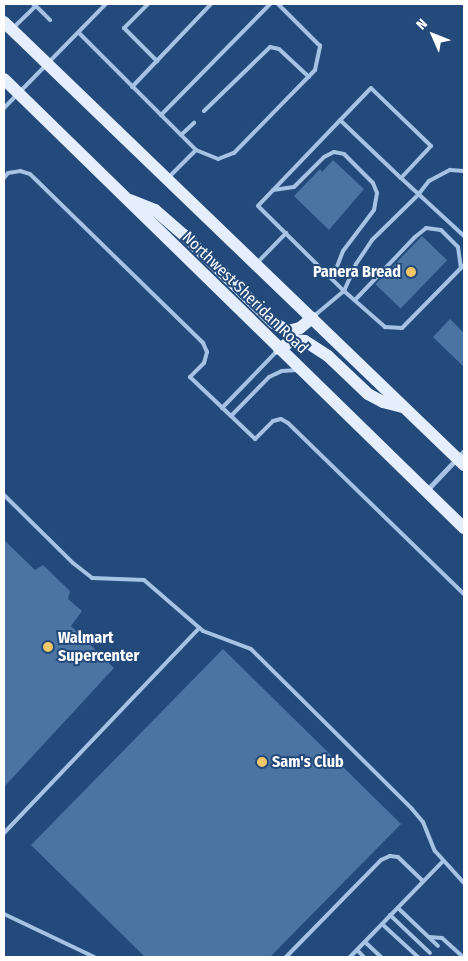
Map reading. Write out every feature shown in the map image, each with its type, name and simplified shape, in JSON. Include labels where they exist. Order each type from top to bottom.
[{"type":"main road","name":"Northwest Sheridan Road","points":[[8,26],[404,407],[462,458]]},
{"type":"main road","name":"Northwest Sheridan Road","points":[[4,80],[464,528]]},
{"type":"main road","points":[[125,198],[155,210],[184,234],[274,322],[288,331],[300,328],[312,318]]},
{"type":"main road","points":[[279,349],[293,340],[306,341],[328,356],[368,394],[383,402],[404,407]]},
{"type":"street","points":[[426,491],[462,458]]},
{"type":"lane","points":[[4,108],[106,4]]},
{"type":"lane","points":[[148,4],[124,28],[157,61]]},
{"type":"lane","points":[[132,87],[211,4]]},
{"type":"lane","points":[[161,115],[270,4]]},
{"type":"lane","points":[[79,33],[196,150],[218,159],[234,153],[315,70],[320,46],[278,4]]},
{"type":"lane","points":[[8,26],[34,5],[50,20]]},
{"type":"lane","points":[[204,111],[270,47],[279,49],[309,77]]},
{"type":"lane","points":[[355,300],[415,237],[426,228],[441,230],[458,247],[463,266],[402,328],[385,327],[344,291],[258,206],[371,88],[431,146],[401,178]]},
{"type":"lane","points":[[340,120],[418,196],[464,236]]},
{"type":"lane","points":[[181,135],[194,123]]},
{"type":"lane","points":[[167,179],[196,150]]},
{"type":"lane","points":[[272,190],[294,187],[324,157],[334,152],[344,154],[373,183],[376,193],[374,210],[349,240],[332,279]]},
{"type":"lane","points":[[312,318],[344,291],[356,264],[372,240],[418,196],[429,180],[450,170],[464,171]]},
{"type":"lane","points":[[4,178],[8,173],[20,171],[30,174],[203,343],[206,352],[204,363],[190,377],[255,439],[272,421],[281,419],[288,423],[464,594]]},
{"type":"lane","points":[[256,264],[286,233]]},
{"type":"lane","points":[[222,408],[279,349]]},
{"type":"lane","points":[[231,416],[269,377],[282,370],[303,371]]},
{"type":"lane","points":[[4,495],[73,563],[92,578],[144,580],[199,628],[250,649],[412,809],[423,822],[435,851],[464,883]]},
{"type":"lane","points":[[4,833],[199,628]]},
{"type":"lane","points":[[286,957],[381,860],[390,856],[398,857],[423,882]]},
{"type":"lane","points":[[350,957],[443,860]]},
{"type":"lane","points":[[398,908],[438,946]]},
{"type":"lane","points":[[4,914],[94,957]]},
{"type":"lane","points":[[390,915],[430,953]]},
{"type":"lane","points":[[382,924],[418,957]]},
{"type":"lane","points":[[429,938],[442,938],[463,957]]},
{"type":"lane","points":[[365,942],[381,957]]},
{"type":"lane","points":[[357,950],[364,957]]},
{"type":"building","points":[[333,160],[364,189],[329,230],[294,196],[320,169],[322,172]]},
{"type":"building","name":"Panera Bread","points":[[422,236],[447,260],[401,309],[375,284]]},
{"type":"building","points":[[450,319],[464,333],[464,367],[433,337]]},
{"type":"building","name":"Walmart Supercenter","points":[[4,540],[35,570],[43,565],[70,591],[68,599],[82,611],[71,626],[114,668],[4,787]]},
{"type":"building","points":[[223,649],[401,824],[270,957],[145,957],[31,845]]},
{"type":"place","name":"Panera Bread","points":[[411,272]]},
{"type":"place","name":"Walmart Supercenter","points":[[48,647]]},
{"type":"place","name":"Sam's Club","points":[[262,762]]}]
